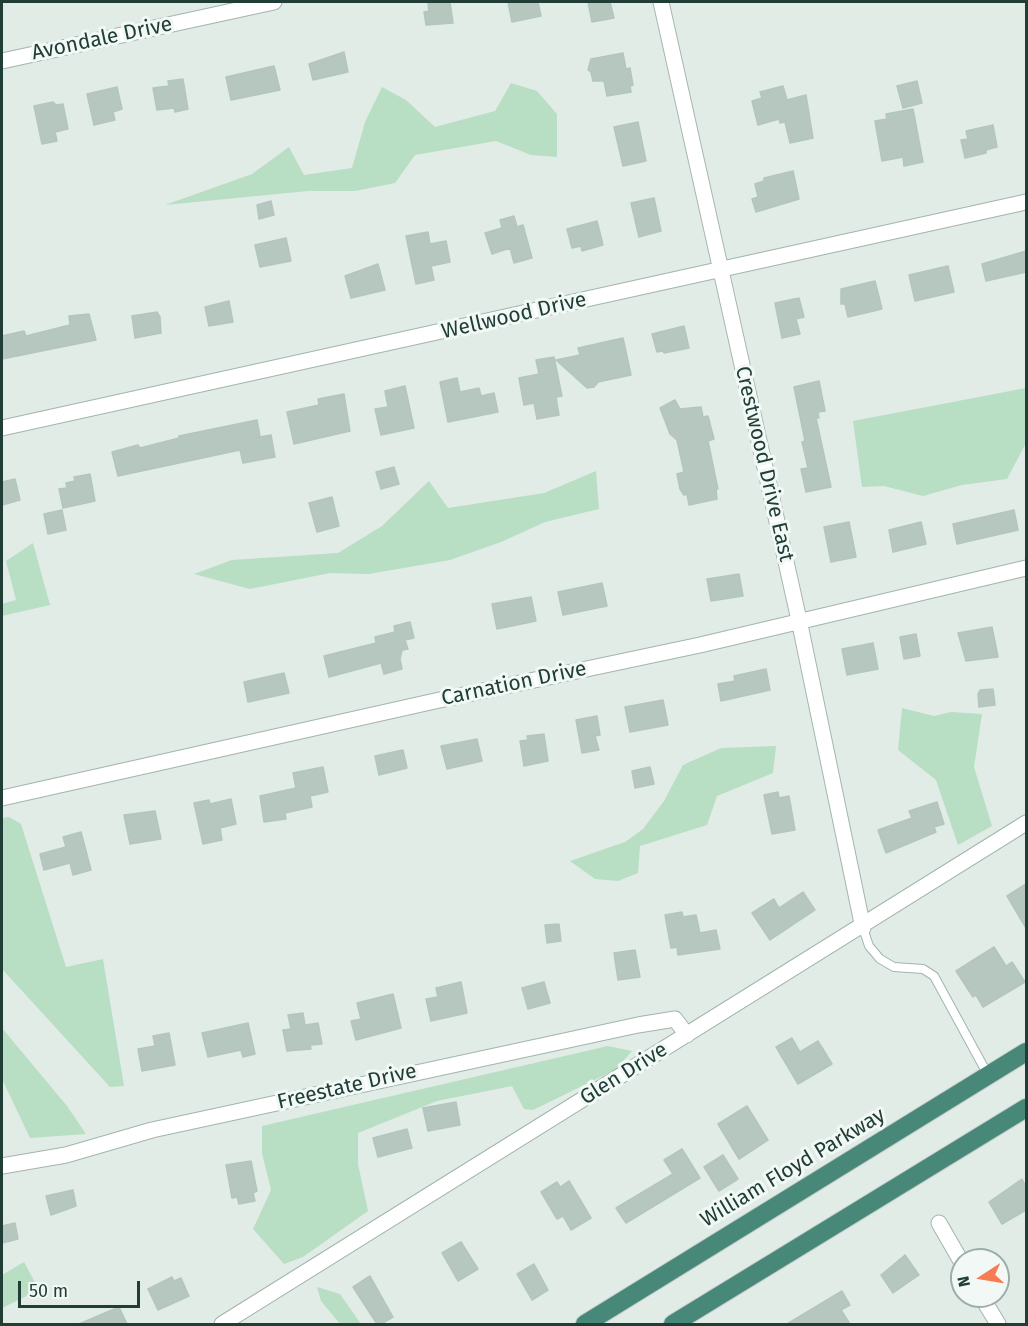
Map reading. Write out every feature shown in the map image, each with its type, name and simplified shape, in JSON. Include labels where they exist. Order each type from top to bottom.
[{"type":"highway","name":"William Floyd Parkway","points":[[585,1324],[1026,1052]]},
{"type":"highway","points":[[673,1324],[1026,1108]]},
{"type":"street","name":"Avondale Drive","points":[[2,61],[274,2]]},
{"type":"street","name":"Crestwood Drive East","points":[[661,2],[799,620],[863,927]]},
{"type":"street","name":"Wellwood Drive","points":[[2,428],[1026,202]]},
{"type":"street","name":"Carnation Drive","points":[[2,798],[435,700],[700,645],[1026,568]]},
{"type":"street","name":"Glen Drive","points":[[222,1324],[863,927],[1026,823]]},
{"type":"street","name":"Freestate Drive","points":[[2,1166],[66,1155],[152,1130],[638,1025],[675,1019],[687,1035]]},
{"type":"street","points":[[939,1223],[953,1248]]},
{"type":"street","points":[[988,1308],[998,1324]]},
{"type":"lane","points":[[863,927],[869,946],[880,959],[894,967],[923,969],[934,976],[989,1076]]},
{"type":"green space","points":[[511,83],[537,91],[557,114],[557,157],[531,155],[496,141],[415,155],[395,183],[355,191],[308,191],[165,205],[252,174],[289,147],[304,175],[352,168],[365,122],[382,87],[406,100],[435,127],[495,111]]},
{"type":"green space","points":[[1026,388],[1026,443],[1007,479],[962,485],[923,496],[884,486],[862,487],[853,421]]},
{"type":"green space","points":[[596,471],[599,509],[545,522],[501,542],[450,560],[369,574],[330,573],[250,589],[194,574],[232,560],[338,553],[382,526],[429,481],[448,508],[544,493]]},
{"type":"green space","points":[[33,543],[50,605],[2,616],[2,604],[16,600],[6,561]]},
{"type":"green space","points":[[902,708],[934,716],[951,712],[982,714],[974,767],[992,826],[958,845],[936,780],[898,750]]},
{"type":"green space","points":[[776,746],[773,773],[717,796],[707,825],[640,846],[638,873],[618,881],[595,879],[570,861],[625,842],[643,829],[664,801],[683,765],[721,748]]},
{"type":"green space","points":[[9,817],[21,824],[66,967],[103,959],[124,1086],[110,1087],[2,969],[2,818]]},
{"type":"green space","points":[[2,1028],[67,1106],[86,1134],[30,1138],[2,1079]]},
{"type":"green space","points":[[608,1046],[632,1051],[615,1070],[533,1110],[524,1109],[512,1086],[437,1101],[358,1133],[358,1164],[368,1211],[303,1257],[284,1264],[253,1229],[271,1190],[262,1153],[262,1126]]},
{"type":"green space","points":[[24,1262],[39,1290],[2,1308],[2,1275]]},
{"type":"green space","points":[[317,1287],[340,1294],[361,1324],[340,1324],[321,1301]]},
{"type":"building","points":[[450,2],[453,23],[426,25],[424,12],[429,11],[428,4]]},
{"type":"building","points":[[508,2],[538,2],[541,16],[512,22]]},
{"type":"building","points":[[588,2],[610,2],[614,18],[592,22]]},
{"type":"building","points":[[344,52],[348,72],[313,80],[309,64]]},
{"type":"building","points":[[623,53],[626,69],[630,68],[633,85],[630,86],[631,92],[607,96],[604,81],[593,81],[591,72],[588,70],[591,59]]},
{"type":"building","points":[[274,66],[280,90],[231,100],[226,77]]},
{"type":"building","points":[[183,79],[188,109],[175,112],[174,108],[157,110],[153,88],[169,86],[168,81]]},
{"type":"building","points":[[917,81],[922,103],[903,108],[897,86]]},
{"type":"building","points":[[783,86],[787,100],[806,95],[813,138],[790,143],[785,122],[780,123],[779,119],[758,125],[752,101],[762,98],[760,92]]},
{"type":"building","points":[[117,87],[122,109],[113,112],[115,120],[94,125],[87,94]]},
{"type":"building","points":[[53,102],[56,105],[63,104],[68,129],[55,132],[57,141],[42,144],[34,106]]},
{"type":"building","points":[[913,109],[923,162],[904,166],[903,157],[882,161],[875,121],[887,119],[886,114]]},
{"type":"building","points":[[638,122],[646,161],[623,166],[614,127]]},
{"type":"building","points":[[993,125],[997,147],[986,150],[986,153],[965,158],[961,140],[968,139],[966,131]]},
{"type":"building","points":[[793,171],[799,199],[756,212],[752,199],[758,197],[755,184],[764,181],[764,178]]},
{"type":"building","points":[[654,198],[661,231],[639,237],[631,203]]},
{"type":"building","points":[[271,201],[274,215],[259,219],[257,205]]},
{"type":"building","points":[[514,216],[517,227],[523,225],[532,258],[514,263],[510,248],[492,254],[485,233],[502,228],[500,220]]},
{"type":"building","points":[[597,221],[603,245],[582,251],[581,246],[572,248],[567,229]]},
{"type":"building","points":[[428,232],[430,244],[446,241],[450,262],[431,266],[434,280],[416,284],[406,236]]},
{"type":"building","points":[[286,238],[291,261],[260,267],[255,245]]},
{"type":"building","points":[[1026,251],[1026,272],[986,281],[982,264]]},
{"type":"building","points":[[378,264],[385,290],[351,298],[345,276]]},
{"type":"building","points":[[948,266],[954,292],[915,301],[909,275]]},
{"type":"building","points":[[875,281],[882,309],[848,317],[845,304],[841,304],[841,289]]},
{"type":"building","points":[[799,298],[804,317],[796,319],[800,334],[782,338],[775,303]]},
{"type":"building","points":[[229,301],[233,322],[209,326],[205,307]]},
{"type":"building","points":[[157,312],[160,317],[161,333],[135,338],[132,316]]},
{"type":"building","points":[[89,314],[96,340],[2,359],[2,336],[24,331],[26,336],[70,325],[69,316]]},
{"type":"building","points":[[684,326],[689,348],[664,353],[663,351],[657,352],[652,334]]},
{"type":"building","points":[[623,338],[631,375],[598,382],[594,387],[587,388],[556,360],[580,355],[578,348]]},
{"type":"building","points":[[554,357],[562,396],[556,397],[559,415],[537,419],[534,403],[524,405],[519,378],[539,374],[536,360]]},
{"type":"building","points":[[457,378],[460,392],[479,388],[481,396],[494,393],[498,412],[448,422],[440,382]]},
{"type":"building","points":[[819,381],[825,411],[818,412],[819,418],[816,418],[831,487],[806,492],[801,469],[808,468],[802,442],[805,441],[794,387]]},
{"type":"building","points":[[405,386],[414,428],[381,435],[375,409],[388,407],[385,391]]},
{"type":"building","points":[[344,394],[350,431],[294,444],[287,412],[319,405],[318,399]]},
{"type":"building","points":[[675,400],[680,409],[701,407],[703,417],[708,416],[714,439],[708,441],[718,489],[716,489],[717,499],[689,505],[687,494],[684,495],[680,489],[677,474],[684,472],[677,440],[670,434],[660,408]]},
{"type":"building","points":[[257,420],[260,437],[271,435],[275,457],[243,463],[240,450],[118,476],[112,452],[138,445],[140,448],[179,438],[179,436]]},
{"type":"building","points":[[394,467],[399,484],[381,489],[376,472]]},
{"type":"building","points":[[90,474],[95,501],[63,508],[59,489],[67,488],[66,483],[75,481],[74,477]]},
{"type":"building","points":[[15,479],[20,500],[2,505],[2,482]]},
{"type":"building","points":[[332,497],[339,526],[317,532],[309,503]]},
{"type":"building","points":[[62,510],[66,530],[48,534],[44,514]]},
{"type":"building","points":[[1014,510],[1018,530],[957,544],[953,524]]},
{"type":"building","points":[[849,522],[856,557],[831,562],[824,527]]},
{"type":"building","points":[[921,522],[926,544],[893,552],[889,530]]},
{"type":"building","points":[[739,574],[743,596],[711,601],[707,579]]},
{"type":"building","points":[[602,583],[607,606],[563,615],[558,592]]},
{"type":"building","points":[[531,597],[536,621],[497,629],[492,604]]},
{"type":"building","points":[[410,622],[414,638],[405,640],[408,649],[402,650],[400,659],[402,669],[384,674],[381,663],[329,677],[324,656],[376,643],[375,637],[395,632],[394,626]]},
{"type":"building","points":[[992,627],[998,657],[966,661],[958,633]]},
{"type":"building","points":[[916,634],[920,656],[904,659],[900,637]]},
{"type":"building","points":[[873,643],[878,669],[847,675],[842,649]]},
{"type":"building","points":[[766,669],[770,690],[721,701],[718,684],[735,681],[734,676]]},
{"type":"building","points":[[284,673],[289,693],[248,702],[244,682]]},
{"type":"building","points":[[993,689],[995,705],[979,707],[980,690]]},
{"type":"building","points":[[663,700],[668,725],[630,732],[625,707]]},
{"type":"building","points":[[597,716],[600,735],[595,736],[599,750],[582,753],[576,720]]},
{"type":"building","points":[[544,734],[548,761],[524,766],[520,741],[528,740],[527,736]]},
{"type":"building","points":[[477,739],[482,761],[447,769],[441,746]]},
{"type":"building","points":[[403,750],[407,768],[379,775],[375,756]]},
{"type":"building","points":[[323,767],[328,792],[310,796],[312,807],[285,813],[286,819],[264,822],[260,796],[296,788],[293,773]]},
{"type":"building","points":[[650,767],[654,784],[635,788],[632,771]]},
{"type":"building","points":[[778,792],[779,798],[789,796],[795,830],[772,834],[764,795]]},
{"type":"building","points":[[231,799],[236,824],[220,828],[222,840],[203,844],[194,803],[209,800],[210,804]]},
{"type":"building","points":[[937,802],[944,824],[934,827],[936,832],[886,853],[878,830],[912,818],[909,811]]},
{"type":"building","points":[[155,811],[161,839],[130,844],[124,815]]},
{"type":"building","points":[[81,832],[91,870],[73,875],[70,863],[44,870],[40,854],[66,847],[63,837]]},
{"type":"building","points":[[1026,884],[1026,928],[1007,896]]},
{"type":"building","points":[[803,892],[815,910],[770,940],[752,913],[774,899],[779,908]]},
{"type":"building","points":[[682,912],[683,917],[696,915],[700,933],[716,930],[720,949],[678,955],[677,947],[671,948],[665,915]]},
{"type":"building","points":[[559,924],[561,941],[547,943],[545,925]]},
{"type":"building","points":[[994,947],[1006,966],[1012,962],[1025,982],[983,1007],[976,995],[973,997],[956,971]]},
{"type":"building","points":[[635,950],[640,977],[618,980],[614,953]]},
{"type":"building","points":[[461,982],[467,1013],[431,1021],[426,999],[438,997],[436,988]]},
{"type":"building","points":[[544,982],[550,1003],[528,1009],[522,988]]},
{"type":"building","points":[[393,994],[401,1028],[356,1040],[351,1021],[361,1019],[357,1003]]},
{"type":"building","points":[[303,1013],[305,1025],[318,1023],[322,1044],[310,1045],[311,1049],[287,1051],[283,1030],[291,1029],[288,1015]]},
{"type":"building","points":[[248,1023],[255,1054],[243,1057],[241,1050],[208,1057],[202,1033]]},
{"type":"building","points":[[169,1033],[175,1065],[142,1071],[138,1049],[155,1046],[153,1036]]},
{"type":"building","points":[[792,1038],[800,1052],[818,1041],[832,1064],[798,1084],[776,1047]]},
{"type":"building","points":[[456,1102],[460,1125],[428,1131],[423,1108]]},
{"type":"building","points":[[747,1106],[768,1140],[739,1159],[718,1124]]},
{"type":"building","points":[[407,1129],[412,1148],[378,1157],[373,1138]]},
{"type":"building","points":[[682,1149],[700,1178],[626,1223],[616,1208],[673,1174],[664,1160]]},
{"type":"building","points":[[723,1155],[738,1179],[719,1191],[704,1167]]},
{"type":"building","points":[[251,1161],[257,1191],[253,1193],[255,1201],[239,1204],[237,1197],[232,1198],[226,1165]]},
{"type":"building","points":[[1022,1179],[1026,1187],[1026,1210],[1002,1224],[989,1202]]},
{"type":"building","points":[[569,1181],[591,1218],[571,1230],[563,1216],[557,1219],[541,1192],[557,1182],[560,1187]]},
{"type":"building","points":[[73,1190],[76,1206],[51,1215],[46,1196]]},
{"type":"building","points":[[15,1223],[18,1239],[2,1243],[2,1226]]},
{"type":"building","points":[[461,1242],[478,1269],[458,1281],[442,1253]]},
{"type":"building","points":[[905,1255],[919,1275],[893,1293],[881,1275]]},
{"type":"building","points":[[534,1264],[548,1290],[532,1300],[517,1274]]},
{"type":"building","points":[[370,1276],[393,1317],[381,1324],[377,1324],[353,1287]]},
{"type":"building","points":[[172,1277],[174,1281],[181,1278],[189,1296],[158,1310],[148,1289]]},
{"type":"building","points":[[842,1291],[850,1305],[841,1310],[850,1324],[787,1324]]},
{"type":"building","points":[[119,1307],[127,1324],[79,1324]]}]
